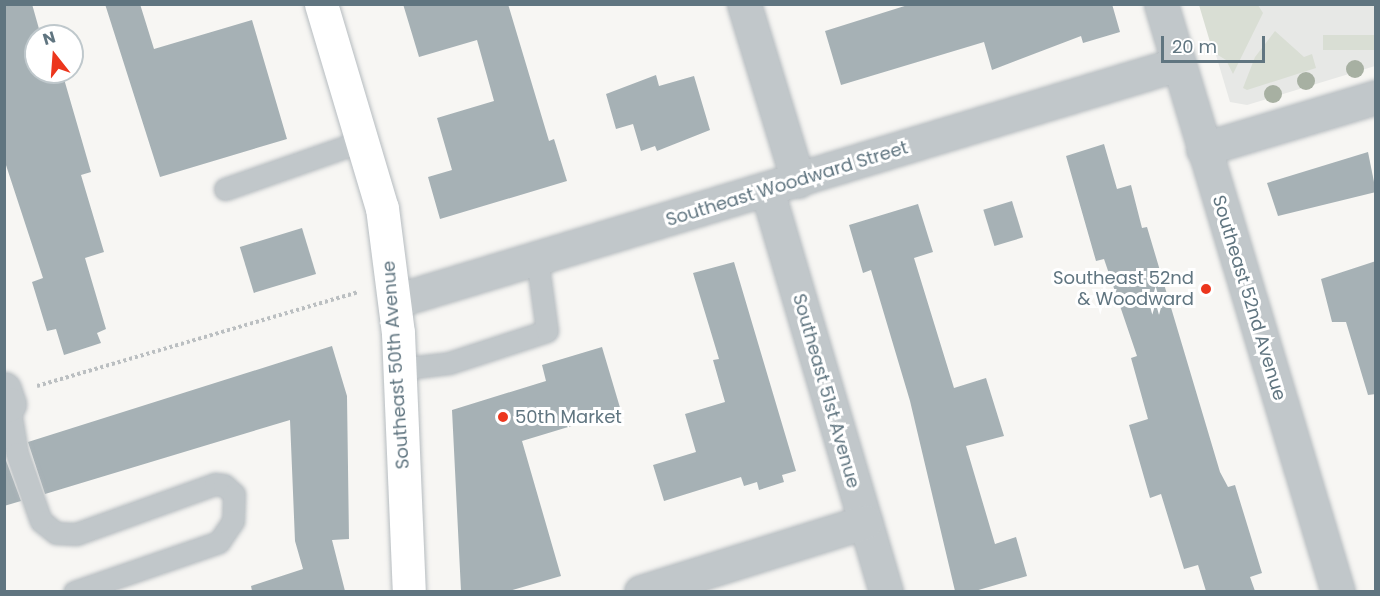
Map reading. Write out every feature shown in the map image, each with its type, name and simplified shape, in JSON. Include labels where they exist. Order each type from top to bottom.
[{"type":"main road","name":"Southeast 50th Avenue","points":[[321,4],[382,208],[395,301],[409,591]]},
{"type":"street","points":[[744,4],[798,181]]},
{"type":"street","name":"Southeast 52nd Avenue","points":[[1161,4],[1338,591]]},
{"type":"street","name":"Southeast Woodward Street","points":[[395,301],[798,181],[1178,64]]},
{"type":"street","points":[[1203,149],[1376,97]]},
{"type":"street","name":"Southeast 51st Avenue","points":[[767,190],[886,591]]},
{"type":"street","points":[[641,591],[865,522]]},
{"type":"lane","points":[[225,189],[362,141]]},
{"type":"lane","points":[[399,369],[449,363],[547,331],[537,258]]},
{"type":"lane","points":[[6,400],[17,453],[41,521],[56,533],[87,530],[142,506],[215,484],[225,485],[234,494],[233,521],[219,542],[74,591]]},
{"type":"path","points":[[6,400],[37,386],[353,291],[395,301]]},
{"type":"shaded area","points":[[1199,5],[1258,5],[1263,13],[1233,74],[1226,60],[1213,52]]},
{"type":"shaded area","points":[[1201,5],[1375,5],[1375,66],[1247,105],[1230,102]]},
{"type":"shaded area","points":[[1275,31],[1304,57],[1312,54],[1316,68],[1247,90],[1243,88],[1255,57]]},
{"type":"shaded area","points":[[1323,35],[1375,35],[1375,50],[1323,50]]},
{"type":"building","points":[[4,4],[32,4],[38,24],[24,24],[24,84],[65,84],[91,172],[81,175],[104,252],[85,258],[106,329],[97,333],[101,343],[64,355],[56,329],[47,331],[32,282],[43,278],[4,159]]},
{"type":"building","points":[[105,4],[140,4],[154,49],[252,20],[287,139],[160,177]]},
{"type":"building","points":[[403,4],[508,4],[549,141],[554,139],[567,181],[440,219],[428,177],[452,170],[437,118],[494,101],[477,40],[419,57]]},
{"type":"building","points":[[911,4],[1112,4],[1120,32],[1083,43],[1081,36],[992,70],[984,42],[841,85],[825,31]]},
{"type":"building","points":[[656,75],[659,86],[694,76],[710,130],[657,151],[655,146],[641,151],[633,124],[616,129],[606,94]]},
{"type":"building","points":[[1104,144],[1117,189],[1131,185],[1142,228],[1147,227],[1220,472],[1228,487],[1235,485],[1262,573],[1250,577],[1255,591],[1206,591],[1198,565],[1184,569],[1161,494],[1150,498],[1129,425],[1148,419],[1131,358],[1137,356],[1104,259],[1096,261],[1066,156]]},
{"type":"building","points":[[1368,152],[1376,192],[1278,216],[1267,183]]},
{"type":"building","points":[[1012,201],[1023,237],[994,246],[983,210]]},
{"type":"building","points":[[918,204],[933,252],[914,258],[954,388],[986,378],[1004,436],[966,446],[995,544],[1016,537],[1027,576],[975,591],[955,591],[910,401],[871,270],[863,273],[849,225]]},
{"type":"building","points":[[302,228],[316,274],[254,293],[240,247]]},
{"type":"building","points":[[1376,261],[1376,394],[1368,395],[1346,322],[1332,322],[1321,279]]},
{"type":"building","points":[[734,262],[796,471],[782,475],[784,482],[759,490],[757,482],[744,486],[741,477],[664,501],[653,465],[696,452],[685,414],[725,402],[713,360],[719,359],[693,273]]},
{"type":"building","points":[[332,346],[347,396],[349,539],[332,540],[345,591],[252,591],[251,586],[303,569],[295,541],[290,420],[45,494],[28,442]]},
{"type":"building","points":[[602,347],[621,411],[522,441],[561,576],[509,591],[461,591],[452,410],[546,381],[542,365]]},
{"type":"building","points":[[4,455],[21,501],[4,506]]},
{"type":"place","name":"Southeast 52nd & Woodward","points":[[1206,289]]},
{"type":"place","name":"50th Market","points":[[503,417]]}]
